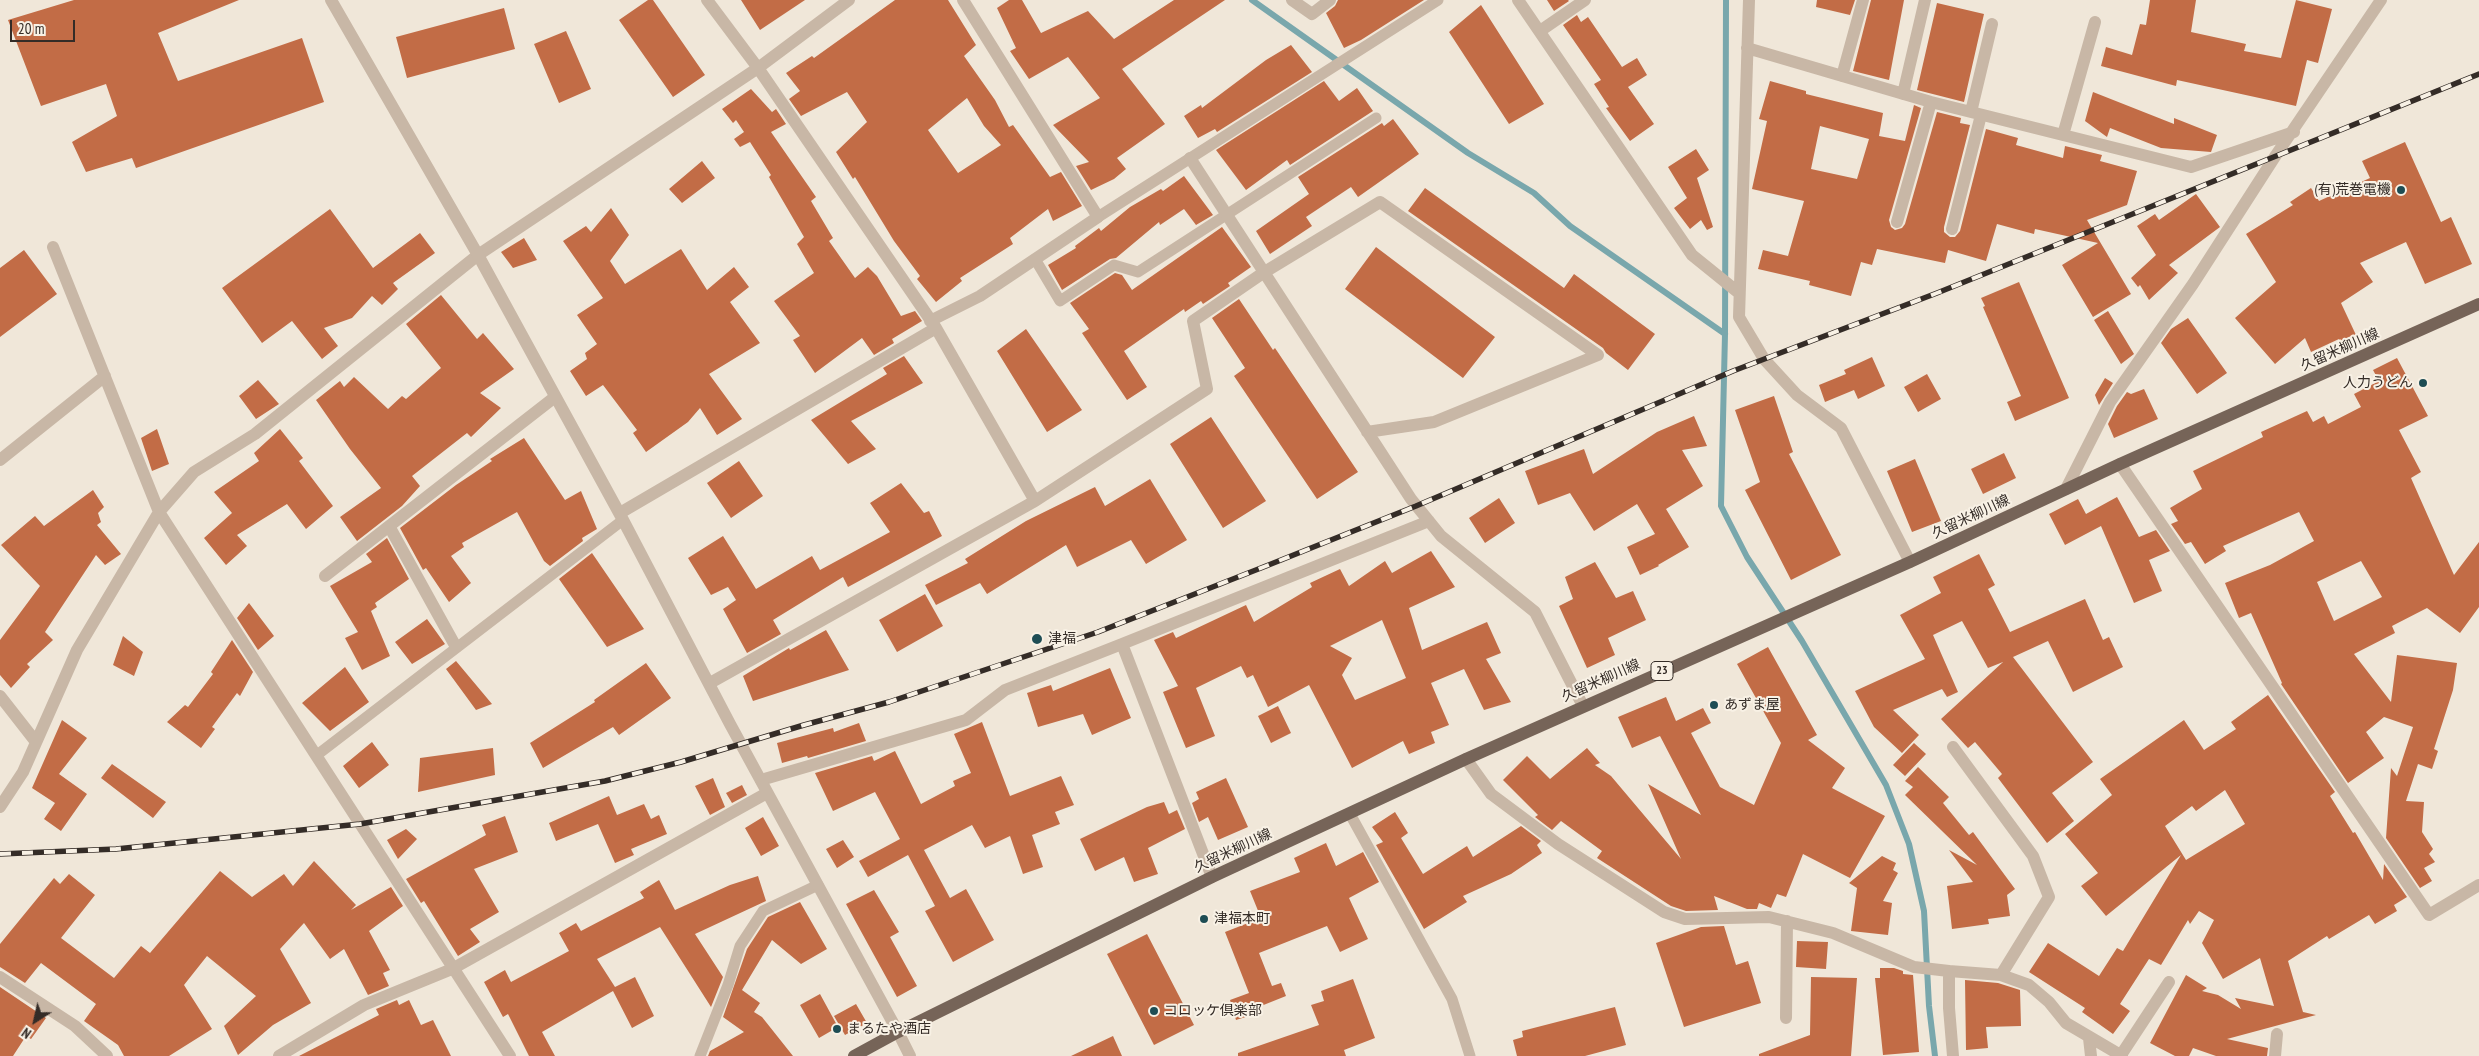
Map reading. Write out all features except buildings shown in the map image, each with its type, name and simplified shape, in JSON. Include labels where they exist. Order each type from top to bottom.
[{"type":"main road","name":"久留米柳川線","points":[[854,1056],[898,1032],[1212,878],[1466,759],[1910,562],[2120,464],[2479,304]]},
{"type":"street","points":[[331,0],[478,255],[556,397],[767,793],[910,1056]]},
{"type":"street","points":[[707,0],[758,68],[933,324],[1035,501]]},
{"type":"street","points":[[0,807],[23,772],[77,650],[159,512],[194,472],[255,434],[478,255],[758,68],[849,0]]},
{"type":"street","points":[[621,516],[980,296],[1098,217],[963,0]]},
{"type":"street","points":[[1292,0],[1312,14],[1330,0]]},
{"type":"street","points":[[1518,0],[1692,255],[1739,293]]},
{"type":"street","points":[[1540,31],[1585,0]]},
{"type":"street","points":[[1749,0],[1739,317],[1764,359],[1797,395],[1841,428],[1910,562]]},
{"type":"street","points":[[1842,76],[1863,0]]},
{"type":"street","points":[[1903,94],[1926,0]]},
{"type":"street","points":[[2066,490],[2110,402],[2194,284],[2381,0]]},
{"type":"street","points":[[2063,135],[2095,22]]},
{"type":"street","points":[[1952,230],[1992,24]]},
{"type":"street","points":[[1747,48],[1931,102],[2191,167],[2294,132]]},
{"type":"street","points":[[1896,222],[1931,102]]},
{"type":"street","points":[[1190,158],[1411,499],[1441,536],[1535,612],[1583,706]]},
{"type":"street","points":[[710,683],[1035,501],[1207,389],[1193,321],[1263,273],[1380,202],[1598,355],[1434,422],[1367,432]]},
{"type":"street","points":[[53,247],[159,512],[317,755],[452,969],[510,1056]]},
{"type":"street","points":[[0,460],[105,376]]},
{"type":"street","points":[[324,576],[556,397]]},
{"type":"street","points":[[2120,464],[2429,915],[2479,885]]},
{"type":"street","points":[[761,780],[966,720],[1005,690],[1429,521]]},
{"type":"street","points":[[389,526],[456,647]]},
{"type":"street","points":[[1122,644],[1212,878]]},
{"type":"street","points":[[0,696],[36,742]]},
{"type":"street","points":[[1953,748],[2033,856],[2049,898],[2001,975]]},
{"type":"street","points":[[1466,759],[1491,794],[1558,844],[1664,912],[1685,919],[1768,917],[1834,932],[1914,967],[2001,975],[2029,985],[2048,1002],[2066,1023],[2122,1056],[2169,982]]},
{"type":"street","points":[[279,1056],[364,1005],[452,969],[767,793]]},
{"type":"street","points":[[1786,1018],[1787,921]]},
{"type":"street","points":[[1949,971],[1949,1008],[1953,1056]]},
{"type":"street","points":[[0,977],[75,1026],[107,1056]]},
{"type":"street","points":[[2275,1056],[2277,1034]]},
{"type":"street","points":[[2089,1038],[2091,1056]]},
{"type":"lane","points":[[1098,217],[1438,0]]},
{"type":"lane","points":[[1035,259],[1060,301],[1114,265],[1138,272],[1376,118]]},
{"type":"lane","points":[[317,755],[621,516]]},
{"type":"lane","points":[[1350,814],[1452,999],[1470,1056]]},
{"type":"lane","points":[[700,1056],[728,985],[740,946],[763,911],[818,885]]},
{"type":"waterway","points":[[1252,0],[1468,153],[1534,193],[1570,226],[1725,334]]},
{"type":"waterway","points":[[1726,0],[1725,334],[1721,506],[1747,557],[1802,641],[1886,785],[1909,844],[1924,911],[1929,1006],[1935,1056]]},
{"type":"railway","points":[[0,854],[116,849],[360,824],[605,781],[681,762],[889,702],[1098,632],[1266,566],[1416,506],[1733,371],[1937,293],[2479,74]]},
{"type":"place","name":"(有)荒巻電機","points":[[2401,190]]},
{"type":"place","name":"人力うどん","points":[[2423,383]]},
{"type":"place","name":"津福","points":[[1037,639]]},
{"type":"place","name":"あずま屋","points":[[1714,705]]},
{"type":"place","name":"津福本町","points":[[1204,919]]},
{"type":"place","name":"コロッケ倶楽部","points":[[1154,1011]]},
{"type":"place","name":"まるたや酒店","points":[[837,1029]]}]
